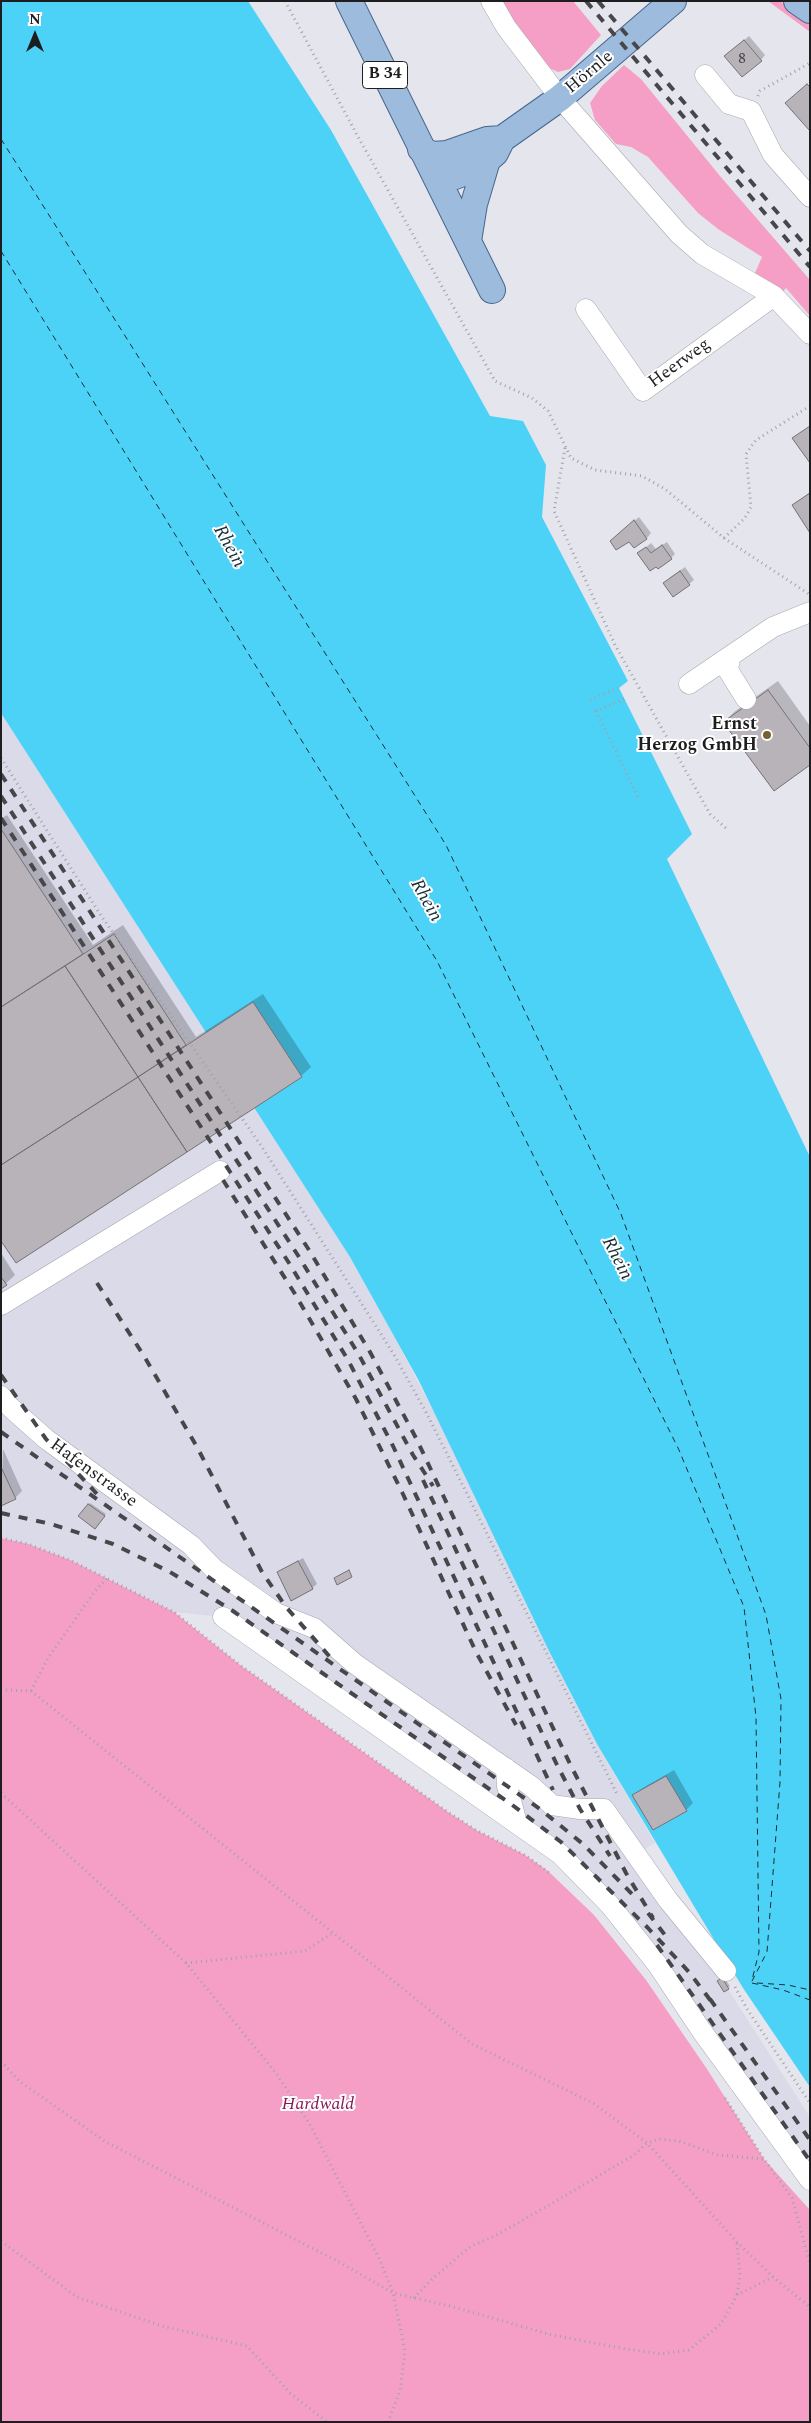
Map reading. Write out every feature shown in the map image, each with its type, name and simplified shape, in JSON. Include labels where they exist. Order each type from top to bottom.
[{"type":"main road","name":"B 34","points":[[349,1],[492,290]]},
{"type":"main road","name":"Hörnle","points":[[434,173],[443,176],[455,176],[476,168],[495,154],[502,139],[560,98],[673,1]]},
{"type":"main road","points":[[797,1],[810,10]]},
{"type":"main road","name":"Hörnle","points":[[421,149],[432,155],[447,154],[487,140],[502,139]]},
{"type":"main road","points":[[468,241],[474,204],[486,160]]},
{"type":"street","points":[[491,1],[506,27],[560,98],[680,234],[702,254],[774,296],[810,334]]},
{"type":"street","points":[[705,75],[729,104],[751,111],[773,155],[810,197]]},
{"type":"street","name":"Heerweg","points":[[586,308],[643,391],[774,296]]},
{"type":"street","points":[[689,684],[730,658],[773,627],[810,612]]},
{"type":"street","points":[[730,658],[728,670],[746,699]]},
{"type":"street","points":[[1,1305],[220,1171]]},
{"type":"street","name":"Hafenstrasse","points":[[1,1396],[10,1408],[46,1439],[191,1546],[214,1569],[276,1613],[314,1628],[356,1664],[532,1786],[552,1805],[580,1809],[604,1809],[668,1900],[726,1971]]},
{"type":"street","points":[[223,1617],[560,1854],[610,1905],[658,1964],[701,2030],[810,2180]]},
{"type":"street","points":[[506,1768],[507,1786],[517,1823]]},
{"type":"path","points":[[751,111],[760,91],[810,63]]},
{"type":"path","points":[[810,406],[756,440],[746,454],[752,506],[745,518],[724,538],[810,594]]},
{"type":"path","points":[[565,447],[554,511],[615,644],[710,814],[727,829]]},
{"type":"path","points":[[590,700],[618,688]]},
{"type":"path","points":[[624,699],[596,711],[638,797]]},
{"type":"path","points":[[1,758],[100,914],[262,1147],[393,1353],[426,1414],[623,1803]]},
{"type":"path","points":[[1,1538],[28,1544],[107,1578],[174,1612],[240,1665],[448,1812],[476,1830],[525,1855],[554,1877]]},
{"type":"path","points":[[31,1691],[48,1658],[95,1591],[107,1578]]},
{"type":"path","points":[[1,1690],[31,1691],[331,1934],[472,2044],[593,2103],[647,2144],[737,2242],[773,2277],[810,2307]]},
{"type":"path","points":[[1,1793],[186,1963],[276,2073],[308,2123],[380,2260],[393,2293],[405,2351],[400,2391],[388,2422]]},
{"type":"path","points":[[186,1963],[305,1951],[331,1934]]},
{"type":"path","points":[[726,1971],[810,2103]]},
{"type":"path","points":[[738,1992],[742,1989]]},
{"type":"path","points":[[1,2061],[19,2081],[106,2142],[341,2263],[393,2293],[552,2334],[661,2354],[689,2350],[721,2324],[737,2294],[740,2276],[737,2242]]},
{"type":"path","points":[[722,2092],[764,2159],[792,2198],[810,2264]]},
{"type":"path","points":[[414,2298],[431,2280],[472,2246],[495,2236],[634,2155],[647,2144],[659,2138],[679,2142],[718,2155],[764,2159]]},
{"type":"path","points":[[1,2241],[77,2297],[162,2326],[247,2346],[290,2393],[327,2422]]},
{"type":"path","points":[[737,2294],[773,2277]]},
{"type":"shaded area","points":[[1,713],[277,1141],[350,1257],[387,1323],[444,1431],[549,1651],[597,1744],[655,1843],[640,1852],[810,2117],[810,2180],[701,2030],[560,1854],[223,1617],[174,1612],[107,1578],[28,1544],[1,1538]]},
{"type":"green space","points":[[496,1],[573,1],[601,35],[570,69],[558,72],[542,65]]},
{"type":"green space","points":[[768,1],[780,1],[810,22],[810,32]]},
{"type":"green space","points":[[624,65],[641,79],[720,176],[810,280],[810,316],[786,288],[782,293],[755,273],[762,257],[718,229],[698,213],[648,157],[631,147],[616,144],[595,120],[590,103],[602,86]]},
{"type":"green space","name":"Hardwald","points":[[1,1538],[28,1544],[70,1560],[174,1612],[240,1665],[448,1812],[476,1830],[525,1855],[548,1871],[594,1915],[646,1980],[707,2069],[764,2159],[810,2210],[810,2422],[1,2422]]},
{"type":"water","name":"Rhein","points":[[1,1],[248,1],[331,130],[490,416],[523,421],[546,465],[542,517],[628,681],[619,688],[692,834],[667,859],[810,1157],[810,2087],[743,1988],[597,1744],[549,1651],[419,1381],[350,1257],[1,713]]},
{"type":"building","points":[[744,40],[762,61],[742,77],[724,56]]},
{"type":"building","points":[[807,84],[810,87],[810,131],[785,103]]},
{"type":"building","points":[[810,426],[810,463],[792,438]]},
{"type":"building","points":[[810,493],[810,533],[792,505]]},
{"type":"building","points":[[634,520],[647,539],[634,548],[629,542],[616,550],[610,541]]},
{"type":"building","points":[[662,545],[672,559],[658,569],[656,567],[650,571],[637,553],[646,547],[651,553]]},
{"type":"building","points":[[680,571],[690,585],[673,597],[663,583]]},
{"type":"building","name":"Ernst Herzog GmbH","points":[[768,690],[810,748],[810,765],[774,791],[723,722]]},
{"type":"building","points":[[1,829],[83,954],[1,1007]]},
{"type":"building","points":[[114,934],[186,1045],[138,1077],[65,966]]},
{"type":"building","points":[[65,966],[138,1077],[1,1165],[1,1007]]},
{"type":"building","points":[[253,1002],[302,1077],[187,1152],[138,1077]]},
{"type":"building","points":[[138,1077],[187,1152],[16,1263],[1,1241],[1,1165]]},
{"type":"building","points":[[1,1277],[7,1285],[1,1289]]},
{"type":"building","points":[[1,1467],[16,1499],[1,1506]]},
{"type":"building","points":[[88,1504],[105,1516],[95,1529],[78,1516]]},
{"type":"building","points":[[298,1561],[313,1589],[291,1601],[277,1572]]},
{"type":"building","points":[[349,1570],[352,1577],[337,1585],[334,1578]]},
{"type":"building","points":[[666,1776],[687,1811],[653,1830],[632,1795]]},
{"type":"building","points":[[722,1978],[729,1989],[724,1992],[717,1981]]},
{"type":"ferry route","points":[[1,139],[446,845],[621,1214],[766,1615],[781,1699],[780,1782],[767,1952],[751,1983]]},
{"type":"ferry route","points":[[1,251],[437,961],[679,1450],[744,1607],[756,1717],[759,1952],[752,1980]]},
{"type":"ferry route","points":[[752,1983],[783,1990],[810,2000]]},
{"type":"ferry route","points":[[757,1983],[788,1985],[810,1990]]},
{"type":"railway","points":[[586,1],[810,267]]},
{"type":"railway","points":[[598,1],[810,251]]},
{"type":"railway","points":[[1,774],[309,1250],[370,1352],[416,1438],[570,1764],[626,1873],[653,1918]]},
{"type":"railway","points":[[1,796],[299,1257],[359,1355],[413,1455],[433,1486]]},
{"type":"railway","points":[[1,818],[289,1263],[348,1360],[393,1446],[553,1790]]},
{"type":"railway","points":[[223,1180],[295,1294],[356,1399],[402,1492],[476,1652],[516,1725]]},
{"type":"railway","points":[[97,1283],[144,1356],[197,1447],[262,1572],[286,1607],[330,1657]]},
{"type":"railway","points":[[1,1375],[46,1439],[97,1494]]},
{"type":"railway","points":[[1,1432],[540,1809],[583,1844],[633,1895]]},
{"type":"railway","points":[[423,1480],[557,1765],[580,1809],[610,1856]]},
{"type":"railway","points":[[1,1513],[51,1524],[113,1544],[170,1572],[233,1611],[511,1804],[561,1842],[648,1928],[689,1972],[714,2005]]},
{"type":"railway","points":[[648,1913],[668,1939]]},
{"type":"railway","points":[[657,1945],[810,2161]]},
{"type":"railway","points":[[710,1999],[810,2140]]},
{"type":"place","name":"Ernst Herzog GmbH","points":[[767,735]]}]
